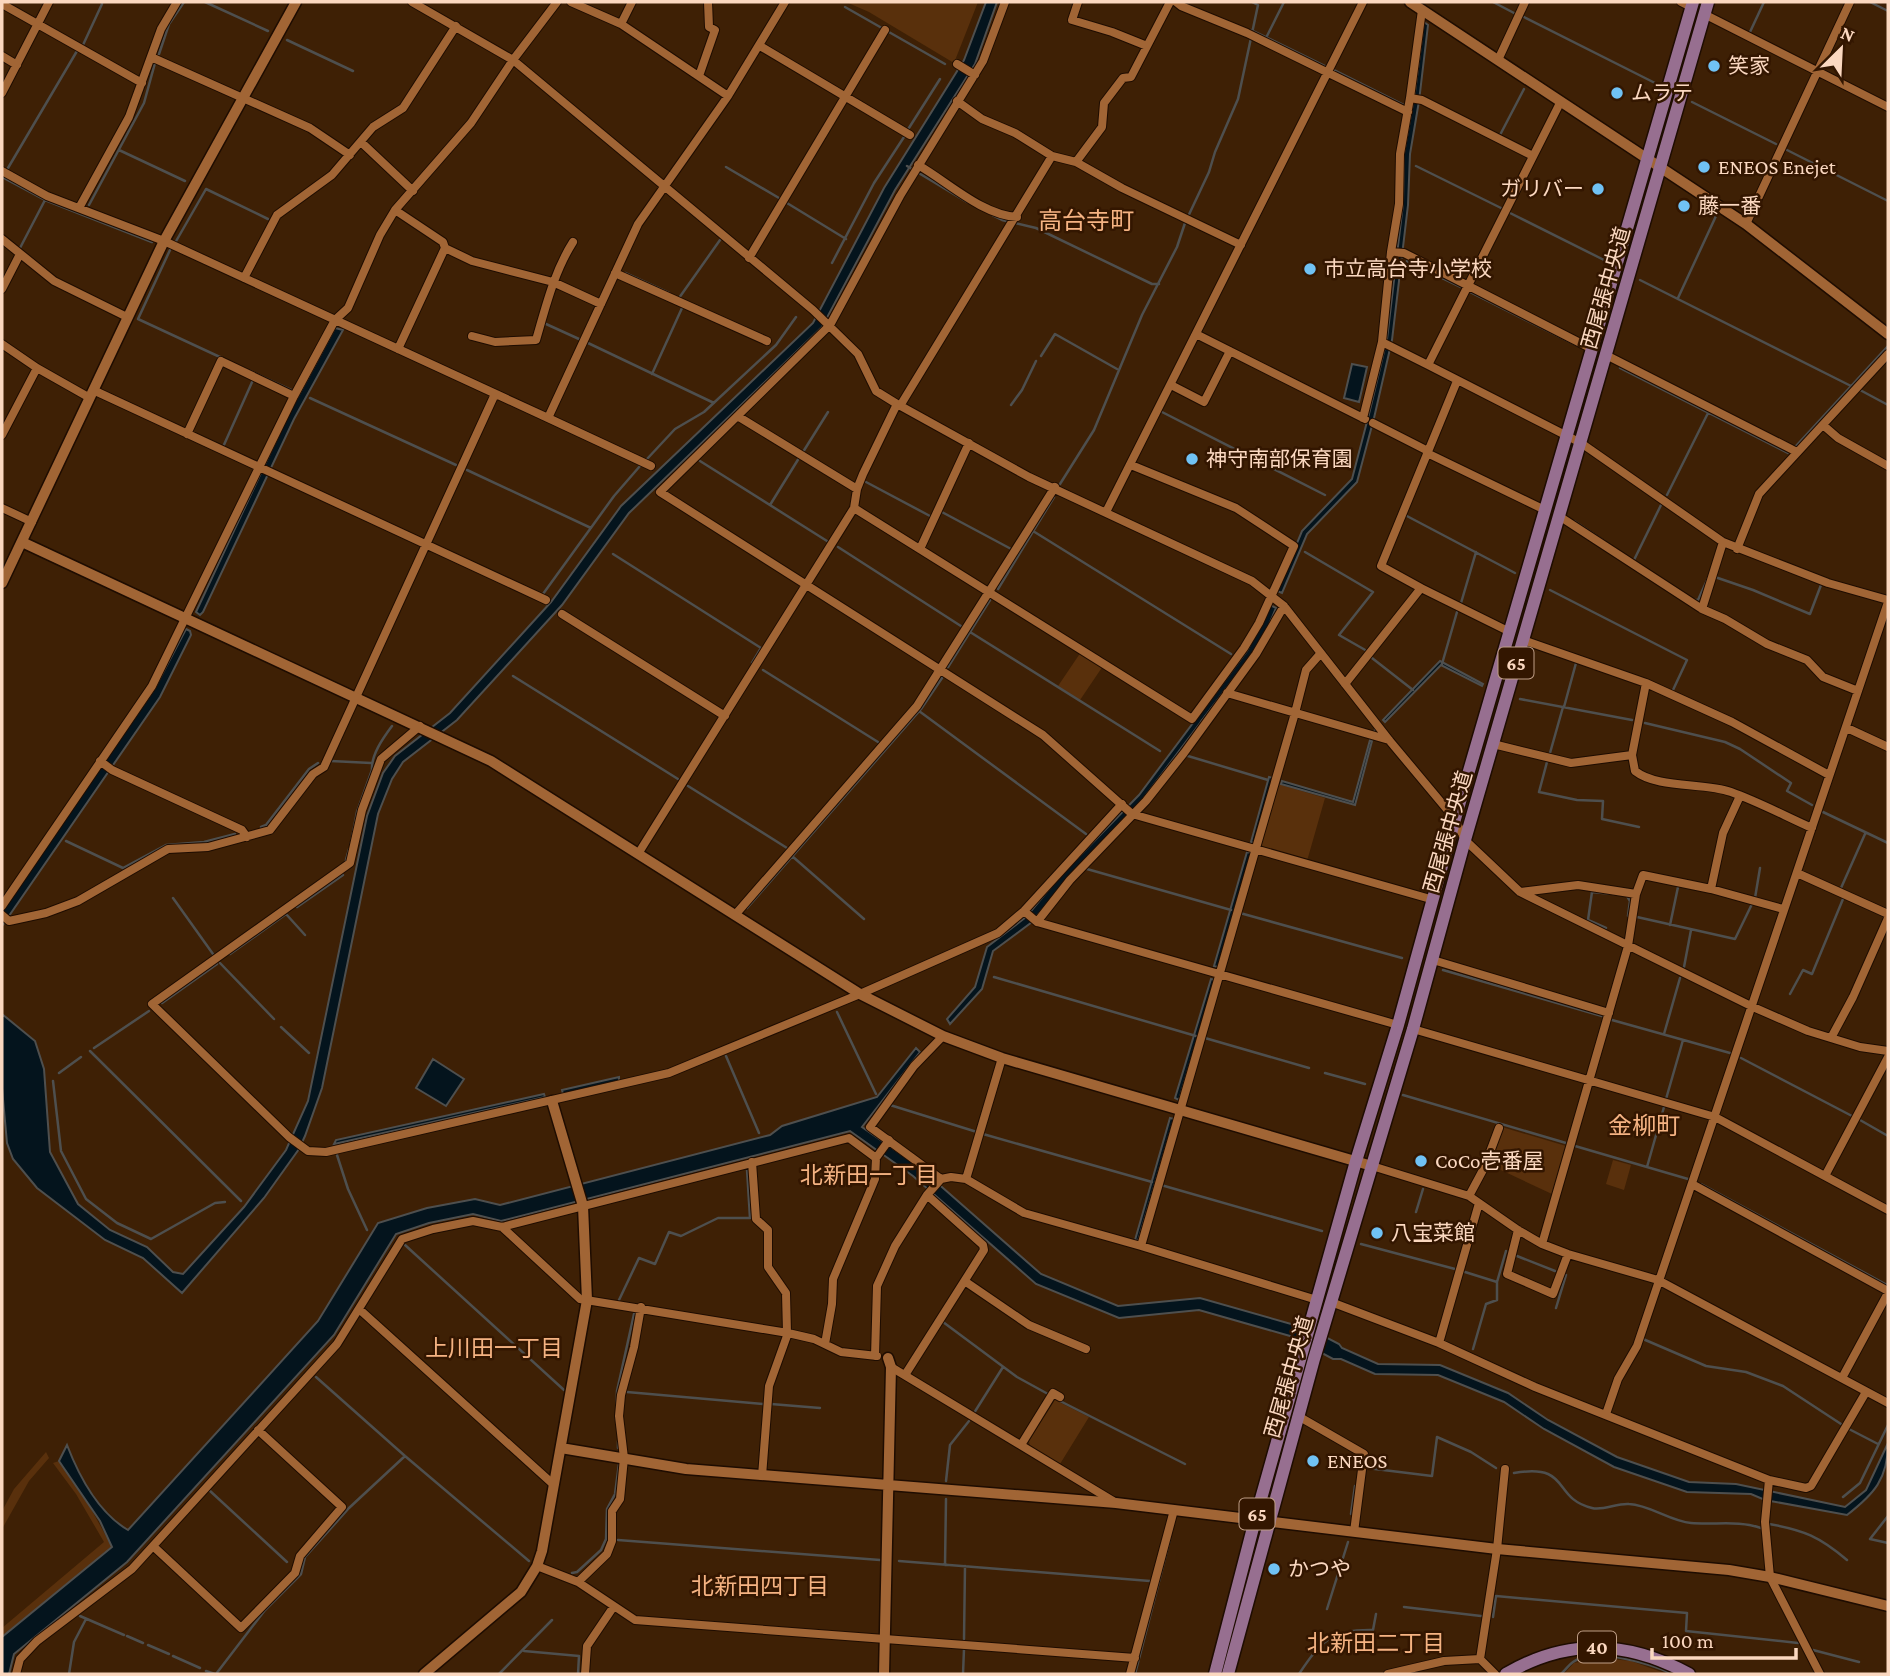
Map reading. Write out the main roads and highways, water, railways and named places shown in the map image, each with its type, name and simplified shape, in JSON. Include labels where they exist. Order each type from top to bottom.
[{"type":"main road","name":"西尾張中央道","points":[[1228,1674],[1262,1521],[1298,1416],[1317,1300],[1592,349],[1688,3]]},
{"type":"main road","name":"西尾張中央道","points":[[1215,1674],[1262,1521],[1308,1356],[1324,1325],[1413,1030],[1465,840],[1706,8]]},
{"type":"main road","name":"40","points":[[1506,1674],[1541,1657],[1571,1649],[1594,1647],[1646,1654],[1689,1674]]},
{"type":"water","points":[[986,2],[997,2],[975,64],[895,190],[822,327],[629,513],[562,605],[457,720],[403,762],[392,779],[378,814],[322,1088],[305,1136],[299,1149],[264,1198],[182,1293],[143,1258],[105,1240],[37,1188],[13,1159],[7,1143],[2,1088],[2,1014],[35,1041],[44,1069],[50,1152],[78,1204],[110,1230],[147,1247],[173,1272],[183,1274],[244,1207],[286,1150],[308,1101],[367,816],[383,773],[395,756],[450,713],[551,602],[621,506],[813,323],[884,188],[964,60]]},
{"type":"water","points":[[1424,22],[1428,25],[1410,154],[1408,205],[1392,340],[1374,418],[1357,482],[1307,534],[1282,593],[1277,591],[1302,531],[1352,479],[1369,414],[1387,339],[1403,204],[1404,153]]},
{"type":"water","points":[[335,328],[343,330],[294,419],[200,615],[196,612],[288,415]]},
{"type":"water","points":[[1352,364],[1367,367],[1359,402],[1344,398]]},
{"type":"water","points":[[1270,605],[1276,608],[1252,654],[1143,799],[1069,877],[1032,922],[993,951],[982,989],[950,1024],[947,1019],[975,987],[987,947],[1026,917],[1060,876],[1139,795],[1247,651]]},
{"type":"water","points":[[186,629],[191,635],[160,697],[2,926],[2,910],[155,688]]},
{"type":"water","points":[[1440,661],[1483,684],[1482,686],[1441,665],[1385,722],[1383,720]]},
{"type":"water","points":[[1370,740],[1372,741],[1355,805],[1281,784],[1282,781],[1353,802]]},
{"type":"water","points":[[1269,777],[1273,778],[1255,843],[1251,842]]},
{"type":"water","points":[[1247,852],[1251,853],[1218,967],[1214,966]]},
{"type":"water","points":[[1211,979],[1215,980],[1179,1100],[1175,1098]]},
{"type":"water","points":[[916,1048],[920,1052],[862,1127],[918,1166],[1041,1274],[1118,1306],[1200,1298],[1291,1324],[1299,1323],[1342,1348],[1378,1364],[1440,1365],[1508,1393],[1548,1420],[1617,1457],[1689,1482],[1736,1484],[1845,1507],[1866,1490],[1888,1443],[1885,1466],[1878,1485],[1847,1515],[1765,1500],[1751,1494],[1687,1492],[1614,1467],[1544,1429],[1504,1402],[1438,1375],[1375,1374],[1341,1359],[1333,1359],[1290,1336],[1199,1310],[1119,1318],[1036,1284],[913,1176],[850,1131],[501,1221],[473,1214],[429,1223],[396,1234],[334,1335],[127,1562],[14,1654],[9,1674],[2,1674],[2,1637],[112,1547],[100,1521],[59,1461],[67,1445],[91,1493],[108,1514],[128,1530],[318,1321],[378,1223],[427,1208],[475,1199],[500,1205],[770,1135],[782,1126],[877,1097]]},
{"type":"water","points":[[433,1059],[464,1079],[446,1106],[416,1088]]},
{"type":"water","points":[[619,1077],[619,1081],[563,1094],[562,1090]]},
{"type":"water","points":[[544,1094],[545,1097],[334,1144],[336,1140]]},
{"type":"water","points":[[1170,1118],[1174,1119],[1138,1241],[1135,1240]]},
{"type":"waterway","points":[[159,54],[169,24],[184,2]]},
{"type":"waterway","points":[[205,2],[268,31]]},
{"type":"waterway","points":[[1060,484],[1094,430],[1142,315],[1177,247],[1209,172],[1238,99],[1258,5],[1252,2]]},
{"type":"waterway","points":[[1267,36],[1284,2]]},
{"type":"waterway","points":[[1493,2],[1514,13]]},
{"type":"waterway","points":[[1750,32],[1764,2]]},
{"type":"waterway","points":[[1870,2],[1888,11]]},
{"type":"waterway","points":[[83,45],[102,4]]},
{"type":"waterway","points":[[845,7],[945,64]]},
{"type":"waterway","points":[[1524,17],[1657,84]]},
{"type":"waterway","points":[[1251,30],[1325,66]]},
{"type":"waterway","points":[[287,40],[353,71]]},
{"type":"waterway","points":[[8,168],[77,51]]},
{"type":"waterway","points":[[89,205],[144,103],[155,63]]},
{"type":"waterway","points":[[1334,70],[1406,106]]},
{"type":"waterway","points":[[907,131],[940,79]]},
{"type":"waterway","points":[[1500,135],[1524,89]]},
{"type":"waterway","points":[[1692,102],[1776,144]]},
{"type":"waterway","points":[[832,263],[874,183],[904,137]]},
{"type":"waterway","points":[[1785,149],[1888,201]]},
{"type":"waterway","points":[[119,150],[185,181]]},
{"type":"waterway","points":[[907,166],[967,202]]},
{"type":"waterway","points":[[1416,166],[1501,208]]},
{"type":"waterway","points":[[726,167],[779,198]]},
{"type":"waterway","points":[[2,177],[45,200],[152,242]]},
{"type":"waterway","points":[[175,243],[206,189],[268,219]]},
{"type":"waterway","points":[[20,248],[45,200]]},
{"type":"waterway","points":[[787,203],[846,239]]},
{"type":"waterway","points":[[1510,213],[1606,261]]},
{"type":"waterway","points":[[992,215],[1036,228],[1152,284],[1159,284]]},
{"type":"waterway","points":[[1678,298],[1716,216]]},
{"type":"waterway","points":[[679,298],[720,240]]},
{"type":"waterway","points":[[170,250],[138,319],[222,358]]},
{"type":"waterway","points":[[1407,261],[1461,287]]},
{"type":"waterway","points":[[625,273],[669,293]]},
{"type":"waterway","points":[[1640,280],[1851,386]]},
{"type":"waterway","points":[[1470,292],[1578,346]]},
{"type":"waterway","points":[[652,374],[682,308]]},
{"type":"waterway","points":[[647,459],[675,429],[704,412],[776,345],[796,317]]},
{"type":"waterway","points":[[546,324],[579,339]]},
{"type":"waterway","points":[[1041,356],[1055,334],[1117,369]]},
{"type":"waterway","points":[[588,343],[714,403]]},
{"type":"waterway","points":[[1796,446],[1888,346]]},
{"type":"waterway","points":[[1011,405],[1022,390],[1036,361]]},
{"type":"waterway","points":[[1620,368],[1788,453]]},
{"type":"waterway","points":[[250,371],[291,390]]},
{"type":"waterway","points":[[223,447],[253,380]]},
{"type":"waterway","points":[[1860,390],[1888,405]]},
{"type":"waterway","points":[[310,398],[456,465]]},
{"type":"waterway","points":[[803,452],[828,412]]},
{"type":"waterway","points":[[1162,412],[1325,495]]},
{"type":"waterway","points":[[1667,495],[1708,413]]},
{"type":"waterway","points":[[770,505],[799,458]]},
{"type":"waterway","points":[[700,461],[827,541]]},
{"type":"waterway","points":[[543,594],[614,496],[640,466]]},
{"type":"waterway","points":[[467,470],[591,528]]},
{"type":"waterway","points":[[866,482],[930,516]]},
{"type":"waterway","points":[[998,589],[1054,497]]},
{"type":"waterway","points":[[1634,560],[1661,505]]},
{"type":"waterway","points":[[940,511],[1013,550]]},
{"type":"waterway","points":[[1405,515],[1515,573]]},
{"type":"waterway","points":[[1574,521],[1604,541]]},
{"type":"waterway","points":[[1033,531],[1231,654]]},
{"type":"waterway","points":[[838,547],[964,628]]},
{"type":"waterway","points":[[1305,552],[1373,592],[1339,635],[1367,651]]},
{"type":"waterway","points":[[1461,603],[1476,552]]},
{"type":"waterway","points":[[613,554],[761,648],[752,663]]},
{"type":"waterway","points":[[1695,600],[1698,600],[1709,576]]},
{"type":"waterway","points":[[1715,577],[1810,614],[1821,585]]},
{"type":"waterway","points":[[1550,590],[1687,660],[1673,690]]},
{"type":"waterway","points":[[948,667],[990,600]]},
{"type":"waterway","points":[[1442,664],[1457,612]]},
{"type":"waterway","points":[[970,632],[1160,751]]},
{"type":"waterway","points":[[1372,658],[1413,690]]},
{"type":"waterway","points":[[1564,707],[1576,663]]},
{"type":"waterway","points":[[763,670],[878,742]]},
{"type":"waterway","points":[[513,676],[678,779]]},
{"type":"waterway","points":[[747,908],[921,709],[942,678]]},
{"type":"waterway","points":[[1520,699],[1632,720]]},
{"type":"waterway","points":[[1201,722],[1214,705]]},
{"type":"waterway","points":[[1550,753],[1563,707]]},
{"type":"waterway","points":[[919,711],[1086,834]]},
{"type":"waterway","points":[[1645,723],[1725,742],[1740,749],[1791,783],[1787,791],[1812,805]]},
{"type":"waterway","points":[[351,843],[373,758],[392,726]]},
{"type":"waterway","points":[[1188,756],[1268,780]]},
{"type":"waterway","points":[[331,761],[371,763]]},
{"type":"waterway","points":[[1547,762],[1539,792],[1577,800],[1603,801],[1602,819],[1639,827]]},
{"type":"waterway","points":[[261,827],[266,825],[309,769],[318,763]]},
{"type":"waterway","points":[[688,786],[787,848]]},
{"type":"waterway","points":[[1823,812],[1888,843]]},
{"type":"waterway","points":[[66,841],[123,868],[166,845],[204,842],[235,834]]},
{"type":"waterway","points":[[1841,888],[1865,834]]},
{"type":"waterway","points":[[346,860],[349,849]]},
{"type":"waterway","points":[[792,856],[864,919]]},
{"type":"waterway","points":[[1755,898],[1760,868]]},
{"type":"waterway","points":[[1087,869],[1231,910]]},
{"type":"waterway","points":[[297,907],[343,875]]},
{"type":"waterway","points":[[1670,925],[1678,887]]},
{"type":"waterway","points":[[1606,928],[1588,920],[1592,892],[1614,894]]},
{"type":"waterway","points":[[1627,896],[1630,901],[1628,916]]},
{"type":"waterway","points":[[173,898],[213,954]]},
{"type":"waterway","points":[[1790,994],[1803,970],[1812,974],[1843,899]]},
{"type":"waterway","points":[[1637,917],[1735,939],[1752,904]]},
{"type":"waterway","points":[[1240,913],[1402,958]]},
{"type":"waterway","points":[[230,954],[286,914],[305,935]]},
{"type":"waterway","points":[[1684,967],[1691,930]]},
{"type":"waterway","points":[[220,963],[274,1019]]},
{"type":"waterway","points":[[162,1003],[217,964]]},
{"type":"waterway","points":[[1443,970],[1602,1016]]},
{"type":"waterway","points":[[994,977],[1196,1036]]},
{"type":"waterway","points":[[1664,1034],[1680,978]]},
{"type":"waterway","points":[[94,1048],[149,1011]]},
{"type":"waterway","points":[[837,1012],[876,1094]]},
{"type":"waterway","points":[[1612,1020],[1730,1053]]},
{"type":"waterway","points":[[281,1027],[309,1053]]},
{"type":"waterway","points":[[1205,1038],[1309,1068]]},
{"type":"waterway","points":[[1666,1099],[1683,1040]]},
{"type":"waterway","points":[[90,1051],[241,1201]]},
{"type":"waterway","points":[[726,1056],[759,1133]]},
{"type":"waterway","points":[[59,1073],[81,1057]]},
{"type":"waterway","points":[[1741,1058],[1852,1116]]},
{"type":"waterway","points":[[1325,1073],[1365,1084]]},
{"type":"waterway","points":[[53,1081],[61,1151],[86,1199],[117,1223],[151,1239],[215,1203],[225,1202]]},
{"type":"waterway","points":[[1403,1095],[1566,1143]]},
{"type":"waterway","points":[[890,1105],[977,1132]]},
{"type":"waterway","points":[[1647,1167],[1664,1107]]},
{"type":"waterway","points":[[1860,1120],[1888,1136]]},
{"type":"waterway","points":[[983,1134],[1152,1182]]},
{"type":"waterway","points":[[1575,1146],[1688,1179]]},
{"type":"waterway","points":[[337,1155],[348,1189],[367,1230]]},
{"type":"waterway","points":[[619,1300],[639,1258],[655,1264],[669,1232],[681,1236],[718,1218],[750,1218],[747,1169]]},
{"type":"waterway","points":[[1701,1184],[1887,1285]]},
{"type":"waterway","points":[[1161,1185],[1322,1231]]},
{"type":"waterway","points":[[1416,1212],[1423,1189]]},
{"type":"waterway","points":[[1361,1244],[1455,1269]]},
{"type":"waterway","points":[[405,1245],[564,1390]]},
{"type":"waterway","points":[[1473,1349],[1486,1304],[1497,1300],[1497,1282],[1506,1251]]},
{"type":"waterway","points":[[1517,1256],[1555,1271]]},
{"type":"waterway","points":[[1465,1272],[1497,1282]]},
{"type":"waterway","points":[[1556,1308],[1566,1275]]},
{"type":"waterway","points":[[616,1420],[617,1391],[634,1314]]},
{"type":"waterway","points":[[943,1322],[1017,1377],[1048,1394]]},
{"type":"waterway","points":[[1643,1339],[1706,1366],[1746,1372],[1783,1386],[1841,1424]]},
{"type":"waterway","points":[[974,1413],[1003,1367]]},
{"type":"waterway","points":[[316,1377],[529,1561]]},
{"type":"waterway","points":[[627,1392],[763,1404]]},
{"type":"waterway","points":[[1060,1401],[1185,1464]]},
{"type":"waterway","points":[[771,1404],[820,1408]]},
{"type":"waterway","points":[[946,1481],[950,1445],[969,1421]]},
{"type":"waterway","points":[[1843,1497],[1860,1483],[1888,1425]]},
{"type":"waterway","points":[[1847,1428],[1878,1444]]},
{"type":"waterway","points":[[1367,1468],[1432,1476],[1437,1437],[1471,1452],[1496,1468]]},
{"type":"waterway","points":[[618,1441],[618,1448]]},
{"type":"waterway","points":[[216,1674],[265,1610],[301,1574],[305,1557],[349,1508],[405,1456]]},
{"type":"waterway","points":[[572,1573],[577,1572],[601,1550],[606,1539],[607,1509],[615,1494],[619,1464]]},
{"type":"waterway","points":[[1514,1473],[1545,1473],[1553,1477],[1579,1503],[1592,1508],[1629,1504],[1645,1507],[1683,1522],[1744,1524],[1761,1528]]},
{"type":"waterway","points":[[1351,1514],[1355,1486]]},
{"type":"waterway","points":[[209,1490],[287,1562]]},
{"type":"waterway","points":[[945,1565],[946,1499]]},
{"type":"waterway","points":[[1888,1516],[1870,1539],[1888,1543]]},
{"type":"waterway","points":[[1769,1524],[1811,1536],[1847,1560]]},
{"type":"waterway","points":[[1135,1674],[1170,1539]]},
{"type":"waterway","points":[[618,1540],[880,1560]]},
{"type":"waterway","points":[[1327,1609],[1348,1542]]},
{"type":"waterway","points":[[899,1561],[1150,1581]]},
{"type":"waterway","points":[[964,1639],[965,1566]]},
{"type":"waterway","points":[[1493,1617],[1496,1596],[1687,1613],[1686,1631],[1798,1643]]},
{"type":"waterway","points":[[1404,1607],[1481,1616]]},
{"type":"waterway","points":[[1299,1674],[1314,1653],[1329,1639],[1347,1632],[1373,1630],[1376,1614]]},
{"type":"waterway","points":[[80,1616],[124,1635]]},
{"type":"waterway","points":[[69,1674],[74,1642],[86,1619]]},
{"type":"waterway","points":[[499,1674],[552,1620]]},
{"type":"waterway","points":[[127,1636],[143,1643]]},
{"type":"waterway","points":[[148,1645],[169,1654]]},
{"type":"waterway","points":[[963,1674],[964,1649]]},
{"type":"waterway","points":[[1813,1650],[1859,1662]]},
{"type":"waterway","points":[[524,1651],[579,1656],[578,1674]]},
{"type":"waterway","points":[[173,1656],[200,1668]]},
{"type":"waterway","points":[[1561,1674],[1573,1662],[1595,1656],[1623,1658],[1673,1674]]},
{"type":"waterway","points":[[206,1671],[215,1674]]},
{"type":"place","name":"笑家","points":[[1714,66]]},
{"type":"place","name":"ムラテ","points":[[1617,93]]},
{"type":"place","name":"ENEOS Enejet","points":[[1704,167]]},
{"type":"place","name":"ガリバー","points":[[1598,189]]},
{"type":"place","name":"藤一番","points":[[1684,206]]},
{"type":"place","name":"市立高台寺小学校","points":[[1310,269]]},
{"type":"place","name":"神守南部保育園","points":[[1192,459]]},
{"type":"place","name":"CoCo壱番屋","points":[[1421,1161]]},
{"type":"place","name":"八宝菜館","points":[[1377,1233]]},
{"type":"place","name":"ENEOS","points":[[1313,1461]]},
{"type":"place","name":"かつや","points":[[1274,1569]]},
{"type":"district","name":"高台寺町","points":[[1086,221]]},
{"type":"district","name":"金柳町","points":[[1644,1126]]},
{"type":"district","name":"北新田一丁目","points":[[869,1175]]},
{"type":"district","name":"上川田一丁目","points":[[494,1348]]},
{"type":"district","name":"北新田四丁目","points":[[760,1586]]},
{"type":"district","name":"北新田二丁目","points":[[1376,1643]]}]
